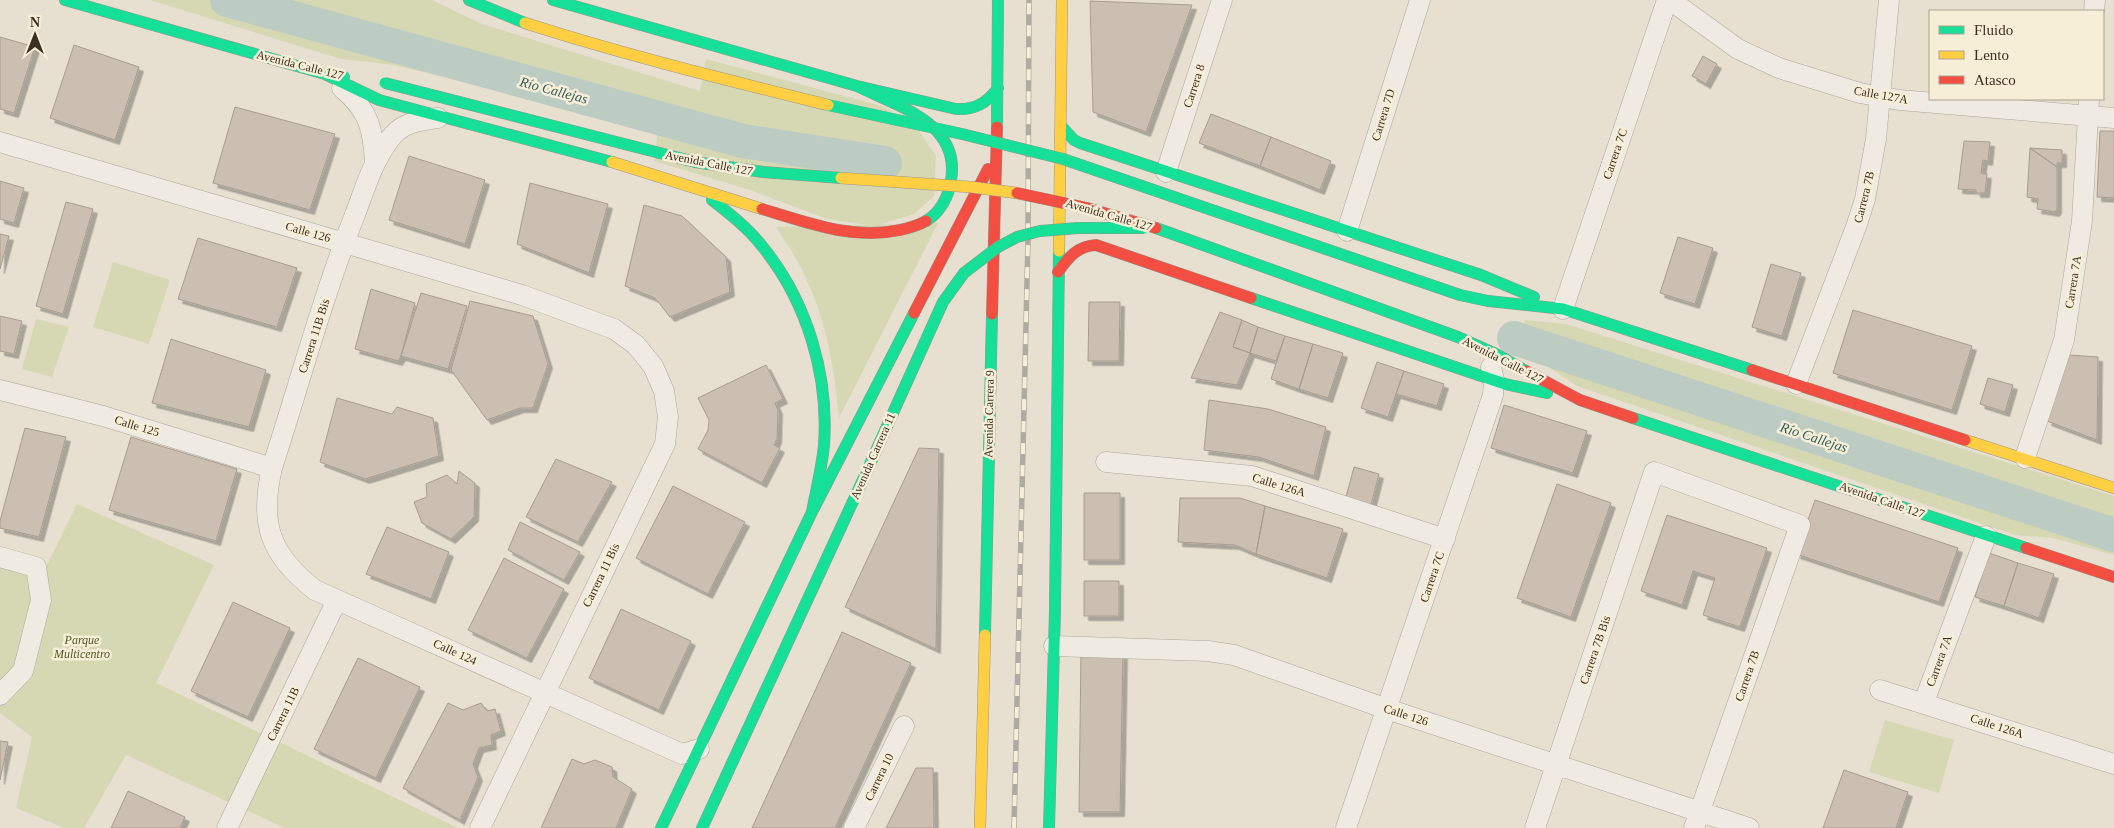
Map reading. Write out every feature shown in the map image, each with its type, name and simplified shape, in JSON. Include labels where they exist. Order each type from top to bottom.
[{"type":"main road","name":"Avenida Calle 127","points":[[65,0],[325,74],[376,82],[695,162],[787,175],[972,187],[1074,203],[1156,228],[1458,337],[1496,354],[1580,400],[2114,577]]},
{"type":"main road","points":[[468,0],[525,23],[582,41],[700,73],[832,106],[1063,159],[1460,295],[1488,301],[1563,309]]},
{"type":"main road","points":[[553,0],[857,86],[963,110],[974,108],[984,103],[992,97],[998,88]]},
{"type":"main road","name":"Avenida Carrera 9","points":[[980,828],[998,88],[998,0]]},
{"type":"main road","points":[[1049,828],[1054,646],[1062,0]]},
{"type":"main road","points":[[127,7],[157,26]]},
{"type":"main road","points":[[325,74],[379,100],[642,170],[833,230],[859,234],[885,233],[918,226],[931,218],[941,207],[950,190],[953,171],[948,147],[942,135],[928,121],[857,86]]},
{"type":"main road","points":[[1061,126],[1074,140],[1080,143],[1481,275],[1563,309],[2114,488]]},
{"type":"main road","points":[[661,828],[690,758],[812,512],[996,153]]},
{"type":"main road","points":[[692,186],[746,227],[771,256],[791,288],[807,323],[818,359],[824,397],[824,435],[812,512]]},
{"type":"main road","name":"Avenida Carrera 11","points":[[702,828],[943,302],[964,273],[971,266],[1004,244],[1017,237],[1040,231],[1078,228],[1156,228]]},
{"type":"main road","points":[[1058,272],[1078,248],[1084,245],[1096,244],[1494,380],[1580,400]]},
{"type":"main road","points":[[2028,548],[2088,556]]},
{"type":"street","name":"Carrera 8","points":[[1166,172],[1222,0]]},
{"type":"street","name":"Carrera 7D","points":[[1346,231],[1420,0]]},
{"type":"street","name":"Calle 127A","points":[[1669,0],[1738,49],[1779,68],[1860,94],[1929,100]]},
{"type":"street","name":"Carrera 7C","points":[[1563,309],[1669,0]]},
{"type":"street","name":"Carrera 7B","points":[[1796,384],[1865,199],[1876,139],[1889,0]]},
{"type":"street","name":"Carrera 11B Bis","points":[[325,74],[357,100],[365,112],[373,137],[375,162]]},
{"type":"street","name":"Calle 127A","points":[[1936,100],[2088,108],[2114,118]]},
{"type":"street","name":"Carrera 7A","points":[[2025,458],[2064,340],[2082,221],[2088,108]]},
{"type":"street","name":"Carrera 11B Bis","points":[[266,512],[267,490],[272,468],[344,242],[375,162],[393,136],[402,128],[418,120],[443,117]]},
{"type":"street","name":"Calle 126","points":[[0,142],[522,295],[614,329]]},
{"type":"street","name":"Carrera 11 Bis","points":[[480,828],[665,444],[668,417],[664,391],[653,366],[636,345],[614,329]]},
{"type":"street","points":[[1458,337],[1487,361],[1491,366],[1494,380]]},
{"type":"street","name":"Carrera 7C","points":[[1346,828],[1493,395],[1494,380]]},
{"type":"street","name":"Calle 125","points":[[0,390],[103,416],[272,468]]},
{"type":"street","name":"Calle 126A","points":[[1106,462],[1252,476],[1445,539]]},
{"type":"street","name":"Carrera 7B Bis","points":[[1535,828],[1654,472],[1800,525]]},
{"type":"street","name":"Calle 124","points":[[266,512],[270,535],[280,557],[315,590],[690,758]]},
{"type":"street","name":"Carrera 7B","points":[[1697,820],[1800,525]]},
{"type":"street","name":"Carrera 7A","points":[[1924,702],[1986,536]]},
{"type":"street","points":[[0,557],[36,567],[41,600],[23,671],[0,696]]},
{"type":"street","name":"Carrera 11B","points":[[228,828],[337,600]]},
{"type":"street","name":"Calle 126","points":[[1054,646],[1208,651],[1234,655],[1387,709],[1556,764],[1697,820],[1749,828]]},
{"type":"street","name":"Calle 126A","points":[[1880,690],[1924,702],[2114,764]]},
{"type":"street","name":"Carrera 10","points":[[854,828],[904,726]]},
{"type":"green space","points":[[150,0],[432,0],[482,24],[700,91],[706,59],[885,107],[919,131],[936,156],[934,196],[914,214],[875,226],[827,219],[750,190],[654,161],[658,130],[394,65],[341,59]]},
{"type":"green space","points":[[938,223],[839,418],[828,342],[823,324],[799,264],[776,227]]},
{"type":"green space","points":[[113,262],[170,280],[149,344],[93,327]]},
{"type":"green space","points":[[36,319],[69,327],[52,377],[22,369]]},
{"type":"green space","points":[[1525,320],[1566,324],[2114,496],[2114,555],[2053,538],[2015,535],[1577,386],[1516,346]]},
{"type":"green space","name":"Parque Multicentro","points":[[77,504],[214,565],[156,683],[458,828],[285,828],[126,755],[84,828],[64,828],[16,808],[32,737],[0,713],[0,564],[42,575]]},
{"type":"green space","points":[[1885,720],[1954,740],[1939,793],[1869,772]]},
{"type":"building","points":[[1090,1],[1192,5],[1146,132],[1093,112]]},
{"type":"building","points":[[0,37],[35,47],[14,113],[0,109]]},
{"type":"building","points":[[74,45],[139,67],[115,140],[50,118]]},
{"type":"building","points":[[1703,56],[1717,64],[1706,84],[1692,76]]},
{"type":"building","points":[[235,107],[335,134],[310,210],[213,183]]},
{"type":"building","points":[[1211,114],[1271,137],[1260,166],[1199,143]]},
{"type":"building","points":[[2100,131],[2114,131],[2114,198],[2097,197]]},
{"type":"building","points":[[1271,137],[1331,161],[1320,190],[1260,166]]},
{"type":"building","points":[[1964,141],[1990,142],[1988,161],[1983,160],[1981,173],[1987,174],[1985,193],[1976,193],[1976,190],[1958,189]]},
{"type":"building","points":[[2030,148],[2062,150],[2062,163],[2057,163],[2057,167]]},
{"type":"building","points":[[2030,148],[2057,167],[2057,209],[2055,212],[2037,209],[2038,199],[2027,197]]},
{"type":"building","points":[[409,156],[485,180],[465,244],[389,220]]},
{"type":"building","points":[[0,181],[24,188],[14,223],[0,219]]},
{"type":"building","points":[[530,183],[608,204],[589,273],[517,244]]},
{"type":"building","points":[[66,202],[93,209],[63,314],[36,306]]},
{"type":"building","points":[[644,205],[682,216],[726,257],[730,292],[670,317],[655,298],[625,286]]},
{"type":"building","points":[[0,234],[9,236],[0,269]]},
{"type":"building","points":[[1678,237],[1713,248],[1695,304],[1660,293]]},
{"type":"building","points":[[198,238],[297,268],[277,327],[178,299]]},
{"type":"building","points":[[1771,264],[1801,273],[1782,336],[1752,327]]},
{"type":"building","points":[[371,289],[415,303],[398,361],[355,349]]},
{"type":"building","points":[[421,293],[467,306],[448,369],[401,356]]},
{"type":"building","points":[[470,301],[533,316],[548,364],[533,408],[520,408],[487,420],[451,370]]},
{"type":"building","points":[[1089,302],[1120,302],[1119,361],[1088,361]]},
{"type":"building","points":[[1853,310],[1972,346],[1952,410],[1833,373]]},
{"type":"building","points":[[1220,312],[1242,320],[1233,347],[1250,353],[1237,385],[1191,378]]},
{"type":"building","points":[[0,316],[22,321],[14,354],[0,351]]},
{"type":"building","points":[[1242,320],[1258,327],[1250,353],[1233,347]]},
{"type":"building","points":[[1258,327],[1285,336],[1276,361],[1250,353]]},
{"type":"building","points":[[1285,336],[1313,344],[1299,389],[1271,379]]},
{"type":"building","points":[[171,339],[266,370],[249,427],[152,403]]},
{"type":"building","points":[[1313,344],[1343,353],[1328,398],[1299,389]]},
{"type":"building","points":[[2069,355],[2098,357],[2097,440],[2047,421]]},
{"type":"building","points":[[1377,362],[1404,371],[1388,417],[1361,408]]},
{"type":"building","points":[[766,365],[783,399],[775,403],[778,410],[777,439],[774,445],[780,448],[762,483],[698,449],[708,430],[709,420],[698,398]]},
{"type":"building","points":[[1404,371],[1444,384],[1437,406],[1396,394]]},
{"type":"building","points":[[1988,378],[2013,385],[2005,412],[1980,404]]},
{"type":"building","points":[[337,398],[392,414],[397,407],[433,418],[439,456],[365,479],[320,462]]},
{"type":"building","points":[[1209,400],[1268,409],[1326,427],[1314,476],[1259,457],[1204,450]]},
{"type":"building","points":[[1504,405],[1587,431],[1573,473],[1491,448]]},
{"type":"building","points":[[25,428],[66,437],[39,537],[0,528],[0,521]]},
{"type":"building","points":[[131,437],[237,469],[216,541],[109,510]]},
{"type":"building","points":[[919,448],[939,449],[936,649],[845,607]]},
{"type":"building","points":[[556,459],[612,482],[578,542],[526,517]]},
{"type":"building","points":[[1354,467],[1379,474],[1371,505],[1346,497]]},
{"type":"building","points":[[459,471],[475,483],[474,517],[451,539],[422,523],[414,502],[427,497],[426,484],[447,475],[457,484]]},
{"type":"building","points":[[1557,484],[1611,503],[1571,617],[1517,598]]},
{"type":"building","points":[[673,486],[745,522],[708,594],[636,558]]},
{"type":"building","points":[[1084,493],[1120,493],[1120,560],[1084,560]]},
{"type":"building","points":[[1180,498],[1240,498],[1265,506],[1256,554],[1235,545],[1178,542]]},
{"type":"building","points":[[1815,500],[1958,548],[1939,602],[1796,554]]},
{"type":"building","points":[[1265,506],[1343,529],[1327,578],[1256,554]]},
{"type":"building","points":[[1667,515],[1767,548],[1740,627],[1703,615],[1715,578],[1693,571],[1682,605],[1641,591]]},
{"type":"building","points":[[520,522],[580,552],[564,580],[508,550]]},
{"type":"building","points":[[387,527],[449,552],[431,599],[366,574]]},
{"type":"building","points":[[1989,553],[2018,563],[2004,606],[1975,597]]},
{"type":"building","points":[[504,558],[564,589],[527,658],[468,630]]},
{"type":"building","points":[[2018,563],[2054,574],[2039,618],[2004,606]]},
{"type":"building","points":[[1084,581],[1119,581],[1119,616],[1084,616]]},
{"type":"building","points":[[233,602],[290,628],[248,717],[191,691]]},
{"type":"building","points":[[621,609],[691,641],[659,710],[589,678]]},
{"type":"building","points":[[842,632],[911,663],[835,828],[752,828]]},
{"type":"building","points":[[1081,650],[1123,651],[1120,812],[1079,812]]},
{"type":"building","points":[[358,658],[420,687],[376,778],[314,749]]},
{"type":"building","points":[[448,703],[463,710],[481,703],[487,711],[495,709],[501,731],[491,735],[492,745],[479,748],[473,764],[478,777],[460,820],[403,788]]},
{"type":"building","points":[[0,741],[8,742],[0,780]]},
{"type":"building","points":[[572,759],[584,764],[595,760],[612,767],[613,777],[632,789],[616,828],[541,828]]},
{"type":"building","points":[[916,768],[933,768],[934,828],[886,828]]},
{"type":"building","points":[[1844,770],[1908,792],[1896,828],[1823,828]]},
{"type":"building","points":[[128,791],[185,817],[180,828],[111,828]]},
{"type":"waterway","name":"Río Callejas","points":[[227,0],[743,141],[885,163]]},
{"type":"waterway","name":"Río Callejas","points":[[1514,338],[2114,535]]},
{"type":"railway","points":[[1014,828],[1028,240],[1029,0]]},
{"type":"traffic: fast","points":[[65,0],[325,74],[344,77]]},
{"type":"traffic: fast","points":[[469,0],[525,23]]},
{"type":"traffic: fast","points":[[553,0],[857,86],[956,109],[975,107],[985,102],[998,88]]},
{"type":"traffic: fast","points":[[997,127],[998,0]]},
{"type":"traffic: fast","points":[[325,74],[379,100],[612,162]]},
{"type":"traffic: fast","points":[[385,83],[695,162],[763,172],[841,178]]},
{"type":"traffic: fast","points":[[857,86],[923,119],[936,130],[946,144],[951,160],[950,186],[940,209],[926,221]]},
{"type":"traffic: fast","points":[[828,105],[962,134],[1063,159],[1460,295]]},
{"type":"traffic: fast","points":[[1061,126],[1074,140],[1080,143],[1481,275],[1534,297]]},
{"type":"traffic: fast","points":[[712,200],[751,233],[778,267],[803,315],[812,340],[823,392],[825,419],[823,453],[812,512]]},
{"type":"traffic: fast","points":[[861,484],[943,302],[964,273],[998,247],[1017,237],[1040,231],[1078,228],[1144,228]]},
{"type":"traffic: fast","points":[[1156,228],[1458,337],[1496,354],[1526,371]]},
{"type":"traffic: fast","points":[[1049,828],[1055,610],[1059,251]]},
{"type":"traffic: fast","points":[[1460,295],[1488,301],[1563,309],[1752,370]]},
{"type":"traffic: fast","points":[[1251,298],[1505,384],[1547,393]]},
{"type":"traffic: fast","points":[[661,828],[812,512],[914,313]]},
{"type":"traffic: fast","points":[[985,635],[992,314]]},
{"type":"traffic: fast","points":[[1633,418],[2026,548]]},
{"type":"traffic: fast","points":[[702,828],[861,484]]},
{"type":"traffic: slow","points":[[1059,251],[1062,0]]},
{"type":"traffic: slow","points":[[525,23],[714,77],[828,105]]},
{"type":"traffic: slow","points":[[612,162],[762,209]]},
{"type":"traffic: slow","points":[[841,178],[971,187],[1017,193]]},
{"type":"traffic: slow","points":[[1965,440],[2114,488]]},
{"type":"traffic: slow","points":[[980,828],[985,635]]},
{"type":"traffic: jam","points":[[992,314],[997,127]]},
{"type":"traffic: jam","points":[[914,313],[988,169]]},
{"type":"traffic: jam","points":[[1017,193],[1087,208],[1156,228]]},
{"type":"traffic: jam","points":[[762,209],[830,228],[865,233],[900,230],[926,221]]},
{"type":"traffic: jam","points":[[1058,272],[1078,250],[1096,245],[1251,298]]},
{"type":"traffic: jam","points":[[1752,370],[1965,440]]},
{"type":"traffic: jam","points":[[1526,371],[1580,400],[1633,418]]},
{"type":"traffic: jam","points":[[2026,548],[2114,577]]}]
